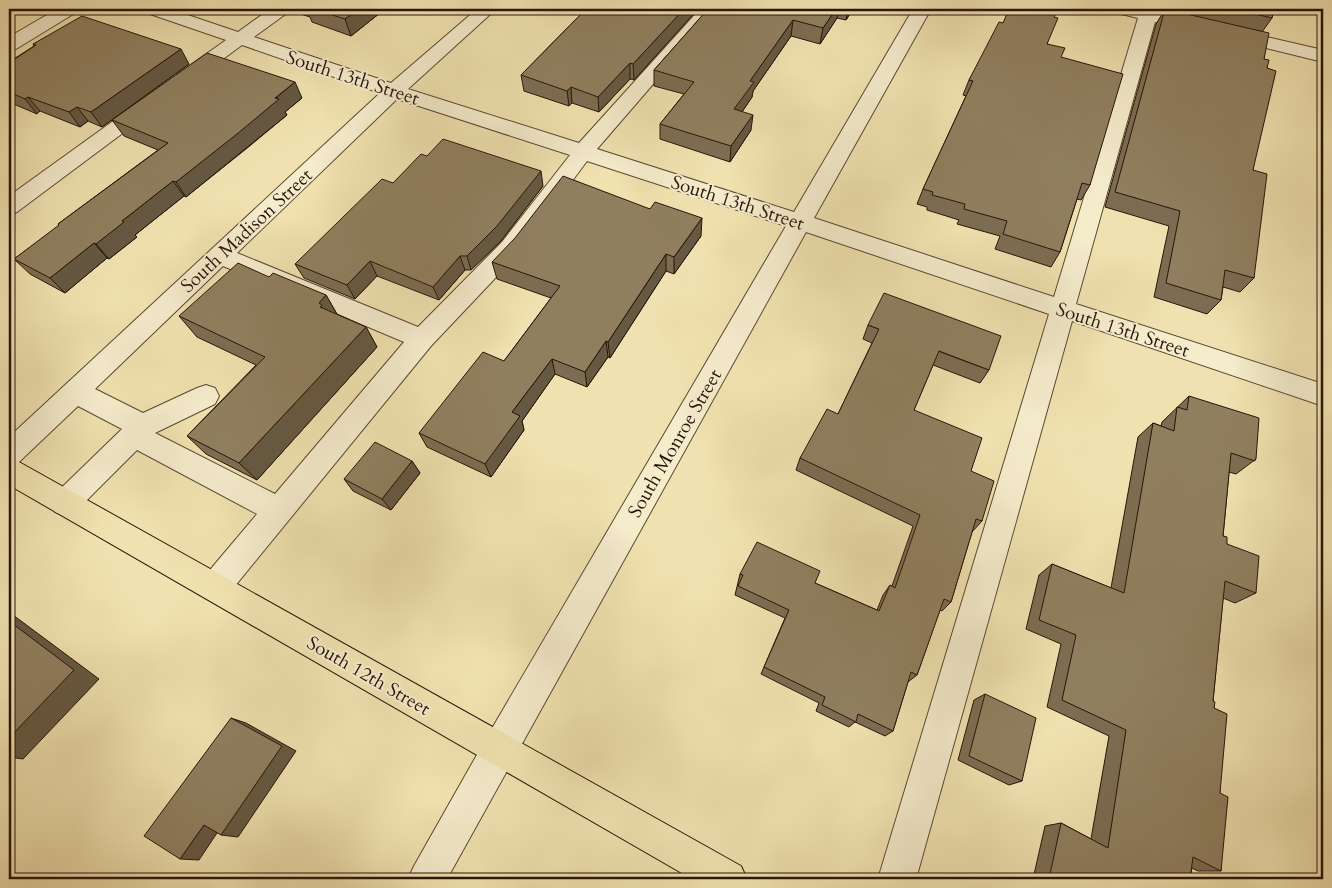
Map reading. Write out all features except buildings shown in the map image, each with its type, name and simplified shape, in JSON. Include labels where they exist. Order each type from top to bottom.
[{"type":"main road","name":"South 12th Street","points":[[9,471],[728,879]]},
{"type":"street","points":[[9,45],[69,9]]},
{"type":"street","name":"South 13th Street","points":[[153,9],[394,91],[800,222],[1323,395]]},
{"type":"street","points":[[9,207],[281,9]]},
{"type":"street","name":"South Madison Street","points":[[9,454],[394,91],[487,9]]},
{"type":"street","points":[[215,588],[422,339],[510,248],[583,152],[709,9]]},
{"type":"street","name":"South Monroe Street","points":[[428,879],[500,749],[922,9]]},
{"type":"street","points":[[897,879],[1062,308],[1140,11],[1187,24]]},
{"type":"street","points":[[1216,31],[1323,56]]},
{"type":"street","points":[[220,255],[422,339]]},
{"type":"street","points":[[75,392],[279,510]]},
{"type":"street","points":[[65,503],[138,430],[206,396]]}]
